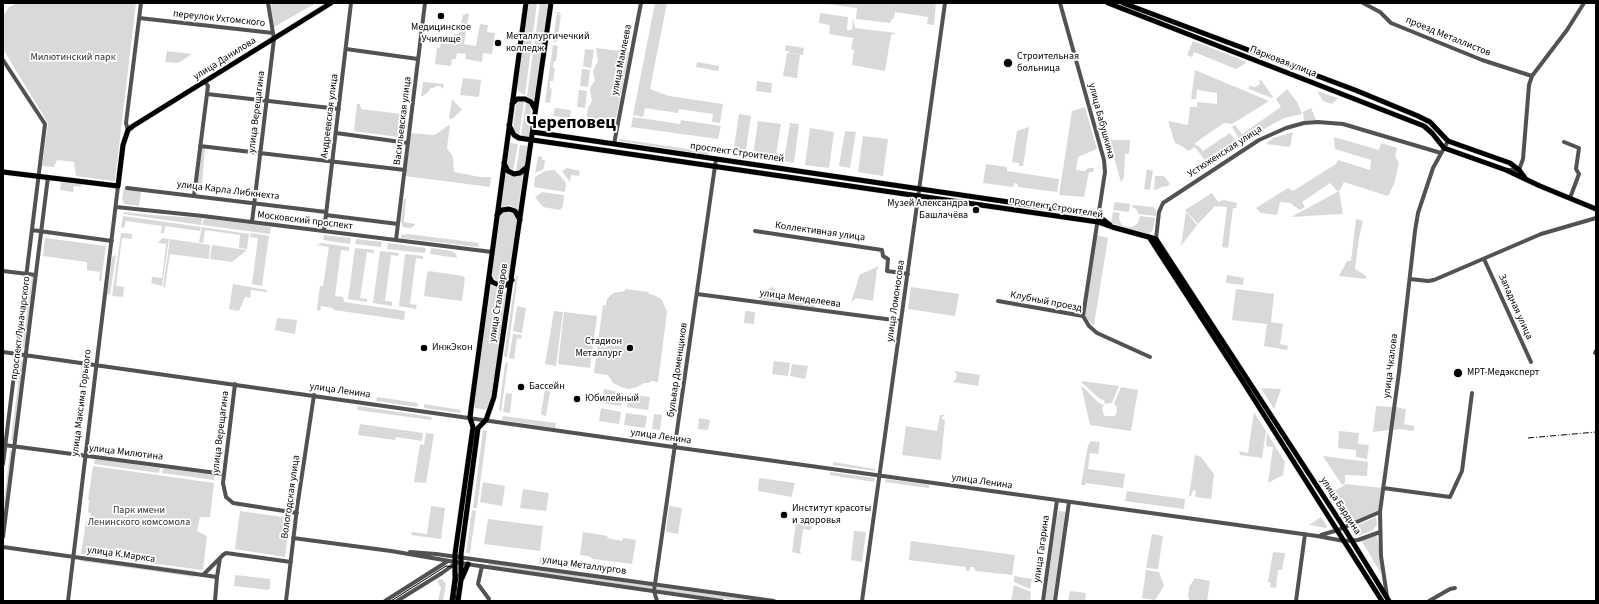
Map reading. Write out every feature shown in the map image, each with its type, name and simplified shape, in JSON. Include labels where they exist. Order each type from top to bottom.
[{"type":"main road","name":"улица Данилова","points":[[128,130],[331,3]]},
{"type":"main road","name":"улица Сталеваров","points":[[458,601],[461,580],[458,560],[472,427],[470,418],[511,105],[526,3]]},
{"type":"main road","name":"улица Сталеваров","points":[[452,601],[478,428],[486,420],[494,397],[551,3]]},
{"type":"main road","name":"Парковая улица","points":[[1108,3],[1424,126],[1432,133],[1444,148]]},
{"type":"main road","name":"Парковая улица","points":[[1124,3],[1355,90],[1418,116],[1430,122],[1448,140]]},
{"type":"main road","points":[[511,105],[517,100],[525,99],[531,102],[535,109]]},
{"type":"main road","points":[[509,125],[514,136],[531,139]]},
{"type":"main road","points":[[3,172],[118,186],[123,145],[128,130]]},
{"type":"main road","name":"проспект Строителей","points":[[533,132],[1100,215],[1112,227]]},
{"type":"main road","name":"проспект Строителей","points":[[531,139],[1098,222],[1112,227]]},
{"type":"main road","points":[[1448,140],[1510,163],[1519,170],[1527,180]]},
{"type":"main road","points":[[1444,148],[1506,170],[1596,209]]},
{"type":"main road","points":[[504,163],[508,171],[514,174],[520,173],[527,167]]},
{"type":"main road","points":[[496,218],[498,213],[502,210],[509,209],[515,211],[520,220]]},
{"type":"main road","points":[[1112,227],[1156,239]]},
{"type":"main road","name":"улица Бардина","points":[[1149,237],[1247,383]]},
{"type":"main road","name":"улица Бардина","points":[[1156,239],[1382,601]]},
{"type":"main road","points":[[489,275],[492,282],[499,286],[504,286],[512,280]]},
{"type":"main road","name":"улица Бардина","points":[[1272,423],[1344,528],[1388,600]]},
{"type":"main road","points":[[461,580],[468,564]]},
{"type":"street","points":[[128,130],[126,123],[141,3]]},
{"type":"street","name":"улица Верещагина","points":[[252,222],[274,39],[268,3]]},
{"type":"street","name":"Андреевская улица","points":[[324,231],[351,3]]},
{"type":"street","name":"Васильевская улица","points":[[396,240],[425,3]]},
{"type":"street","name":"улица Мамлеева","points":[[614,144],[641,3]]},
{"type":"street","name":"улица Ломоносова","points":[[862,601],[881,476],[945,3]]},
{"type":"street","name":"улица Бабушкина","points":[[1060,3],[1104,160],[1105,172],[1100,215],[1083,316]]},
{"type":"street","name":"проезд Металлистов","points":[[1363,3],[1380,12],[1391,23],[1482,60],[1532,76]]},
{"type":"street","points":[[1506,170],[1519,170],[1523,156],[1529,85],[1532,76],[1567,30],[1584,3]]},
{"type":"street","name":"переулок Ухтомского","points":[[139,18],[273,33]]},
{"type":"street","points":[[346,49],[418,59]]},
{"type":"street","name":"проспект Луначарского","points":[[3,60],[45,124],[17,354],[4,445],[3,464]]},
{"type":"street","points":[[194,196],[208,86],[205,82]]},
{"type":"street","points":[[207,94],[338,109]]},
{"type":"street","name":"Устюженская улица","points":[[1156,239],[1159,212],[1163,203],[1258,140],[1273,132],[1299,124],[1318,122],[1343,124],[1441,153]]},
{"type":"street","points":[[336,133],[408,142]]},
{"type":"street","name":"улица Чкалова","points":[[1388,600],[1380,532],[1380,512],[1418,213],[1433,168],[1448,140]]},
{"type":"street","points":[[1564,142],[1579,148],[1576,169],[1579,174],[1570,198]]},
{"type":"street","points":[[200,146],[405,170]]},
{"type":"street","name":"бульвар Доменщиков","points":[[654,591],[716,159]]},
{"type":"street","name":"проспект Луначарского","points":[[3,537],[48,177]]},
{"type":"street","name":"улица Максима Горького","points":[[68,601],[72,557],[118,186]]},
{"type":"street","name":"улица Карла Либкнехта","points":[[127,188],[254,203],[398,224]]},
{"type":"street","name":"Московский проспект","points":[[116,207],[252,222],[492,252]]},
{"type":"street","points":[[1410,278],[1428,281],[1434,280],[1541,234],[1596,218]]},
{"type":"street","points":[[32,230],[112,241]]},
{"type":"street","name":"Коллективная улица","points":[[755,231],[882,250],[883,256],[888,259],[887,271],[908,274]]},
{"type":"street","name":"Западная улица","points":[[1484,259],[1531,362]]},
{"type":"street","name":"проспект Луначарского","points":[[28,264],[37,265]]},
{"type":"street","points":[[3,270],[36,275]]},
{"type":"street","name":"улица Менделеева","points":[[697,294],[901,321]]},
{"type":"street","name":"Клубный проезд","points":[[998,301],[1083,316],[1089,326],[1097,333],[1150,357]]},
{"type":"street","name":"улица Ленина","points":[[3,352],[881,476],[1305,534],[1344,541],[1358,540],[1380,532]]},
{"type":"street","name":"улица Верещагина","points":[[235,384],[223,482],[226,497],[233,503],[297,513]]},
{"type":"street","points":[[1383,488],[1450,497],[1462,471],[1472,393]]},
{"type":"street","name":"Вологодская улица","points":[[286,601],[293,538],[314,395]]},
{"type":"street","points":[[472,427],[486,420]]},
{"type":"street","name":"улица Милютина","points":[[4,445],[224,474]]},
{"type":"street","name":"улица Гагарина","points":[[1043,601],[1057,500]]},
{"type":"street","name":"улица Гагарина","points":[[1055,601],[1069,502]]},
{"type":"street","name":"улица Ленина","points":[[1317,536],[1344,528],[1380,512]]},
{"type":"street","points":[[1296,601],[1305,534]]},
{"type":"street","name":"улица Металлургов","points":[[293,538],[656,584],[774,601]]},
{"type":"street","name":"улица К.Маркса","points":[[3,547],[217,577]]},
{"type":"street","name":"улица Металлургов","points":[[392,551],[447,561]]},
{"type":"street","points":[[203,575],[226,553],[291,562]]},
{"type":"street","points":[[215,601],[220,558]]},
{"type":"street","points":[[385,601],[447,561],[458,560]]},
{"type":"street","points":[[397,601],[442,573],[458,560]]},
{"type":"street","name":"улица Металлургов","points":[[458,560],[468,564],[722,601]]},
{"type":"street","points":[[482,566],[478,584],[488,599]]},
{"type":"street","points":[[1429,601],[1450,589],[1455,588]]},
{"type":"street","points":[[654,591],[657,601]]},
{"type":"green space","name":"Милютинский парк","points":[[18,3],[136,3],[115,180],[76,176],[74,162],[57,160],[54,167],[42,166],[48,123],[3,49],[3,16],[9,7]]},
{"type":"green space","points":[[270,3],[316,3],[274,27]]},
{"type":"green space","points":[[529,3],[537,3],[525,95],[519,92],[517,87]]},
{"type":"green space","points":[[540,3],[548,3],[534,101],[527,96]]},
{"type":"green space","points":[[655,3],[667,3],[650,89],[669,96],[723,104],[720,123],[712,122],[713,114],[679,109],[678,113],[645,108],[643,117],[633,115]]},
{"type":"green space","points":[[819,3],[894,3],[894,6],[895,3],[936,3],[934,25],[927,24],[928,17],[895,12],[894,18],[890,23],[856,19],[857,8]]},
{"type":"green space","points":[[557,12],[560,12],[559,15],[561,15],[557,42],[553,42]]},
{"type":"green space","points":[[469,13],[464,44],[476,46],[480,24],[488,25],[487,32],[495,33],[492,54],[483,53],[482,62],[465,59],[466,54],[457,53],[456,59],[452,59],[451,66],[435,64],[437,47],[440,48],[441,38],[452,40],[453,34],[459,34],[463,15]]},
{"type":"green space","points":[[820,13],[848,17],[847,30],[852,30],[853,18],[855,28],[896,33],[891,35],[885,71],[852,65],[854,50],[851,49],[853,38],[829,34],[830,25],[819,23]]},
{"type":"green space","points":[[1193,41],[1245,61],[1246,63],[1236,69],[1194,52],[1192,57],[1187,55]]},
{"type":"green space","points":[[553,45],[558,46],[556,61],[554,61],[553,68],[555,68],[553,81],[550,81],[550,88],[552,89],[550,103],[545,102]]},
{"type":"green space","points":[[786,45],[804,48],[803,55],[785,51]]},
{"type":"green space","points":[[596,48],[629,52],[615,123],[598,120],[598,123],[586,121],[588,108],[592,101],[590,90],[595,81],[593,71],[598,61]]},
{"type":"green space","points":[[585,49],[594,50],[591,68],[583,66]]},
{"type":"green space","points":[[167,51],[192,54],[178,63],[165,62]]},
{"type":"green space","points":[[787,53],[800,55],[797,78],[783,76]]},
{"type":"green space","points":[[697,62],[719,66],[718,71],[696,67]]},
{"type":"green space","points":[[582,69],[590,70],[588,87],[580,86]]},
{"type":"green space","points":[[1195,70],[1269,101],[1232,124],[1224,123],[1195,143],[1196,146],[1198,145],[1203,151],[1230,133],[1238,144],[1208,164],[1195,147],[1188,151],[1175,143],[1168,121],[1188,125],[1190,107],[1197,107],[1197,102],[1217,104],[1217,93],[1197,90],[1196,99],[1191,99]]},
{"type":"green space","points":[[463,78],[481,80],[479,97],[460,95]]},
{"type":"green space","points":[[1261,80],[1273,97],[1272,98],[1249,89],[1249,86],[1255,87],[1260,84],[1259,81]]},
{"type":"green space","points":[[757,81],[772,83],[771,93],[756,91]]},
{"type":"green space","points":[[423,82],[444,84],[443,89],[440,86],[436,86],[421,96]]},
{"type":"green space","points":[[1287,89],[1297,102],[1302,114],[1284,118],[1241,142],[1232,127],[1235,125],[1242,134],[1281,107],[1276,99]]},
{"type":"green space","points":[[579,90],[587,91],[585,108],[577,107]]},
{"type":"green space","points":[[1317,91],[1338,98],[1332,104],[1323,101]]},
{"type":"green space","points":[[452,99],[462,110],[452,119],[449,118]]},
{"type":"green space","points":[[519,102],[524,102],[519,135],[514,133],[513,127],[516,105]]},
{"type":"green space","points":[[526,102],[530,105],[531,111],[529,137],[521,136]]},
{"type":"green space","points":[[357,104],[360,104],[361,109],[401,114],[398,137],[354,131]]},
{"type":"green space","points":[[1085,107],[1097,149],[1078,157],[1076,170],[1085,171],[1088,168],[1094,168],[1093,172],[1089,172],[1084,197],[1059,195],[1072,111]]},
{"type":"green space","points":[[555,108],[571,110],[570,118],[553,116]]},
{"type":"green space","points":[[1311,108],[1316,120],[1304,121],[1303,112]]},
{"type":"green space","points":[[739,114],[751,116],[745,156],[733,154]]},
{"type":"green space","points":[[633,117],[680,124],[681,120],[721,126],[718,139],[631,127]]},
{"type":"green space","points":[[758,121],[781,124],[775,160],[753,157]]},
{"type":"green space","points":[[790,123],[799,124],[794,163],[784,161]]},
{"type":"green space","points":[[450,124],[447,148],[453,157],[454,172],[480,177],[491,177],[490,187],[405,176],[410,133],[435,135]]},
{"type":"green space","points":[[1029,127],[1023,166],[1019,166],[1019,163],[1012,162],[1017,131]]},
{"type":"green space","points":[[810,128],[834,132],[829,168],[805,165]]},
{"type":"green space","points":[[845,131],[856,132],[850,168],[839,166]]},
{"type":"green space","points":[[1293,132],[1290,147],[1266,144],[1273,138]]},
{"type":"green space","points":[[863,136],[888,139],[883,176],[858,172]]},
{"type":"green space","points":[[1334,137],[1379,150],[1381,143],[1397,148],[1395,156],[1399,163],[1394,184],[1388,196],[1344,182],[1340,190],[1337,191],[1330,183],[1302,202],[1305,207],[1300,210],[1290,203],[1280,202],[1277,215],[1261,213],[1256,208],[1288,188],[1293,191],[1336,164],[1338,160],[1370,170],[1371,160],[1335,149]]},
{"type":"green space","points":[[619,139],[709,152],[709,155],[619,141]]},
{"type":"green space","points":[[1109,140],[1130,140],[1129,154],[1125,154],[1124,177],[1121,182]]},
{"type":"green space","points":[[510,143],[518,144],[513,171],[508,167],[507,162]]},
{"type":"green space","points":[[520,145],[528,146],[525,167],[520,171],[516,171]]},
{"type":"green space","points":[[201,148],[205,148],[202,184],[197,184]]},
{"type":"green space","points":[[538,156],[542,157],[542,160],[545,160],[544,168],[535,173]]},
{"type":"green space","points":[[986,164],[1007,167],[1007,171],[1059,179],[1057,192],[1018,187],[1018,184],[1014,183],[1013,187],[983,183]]},
{"type":"green space","points":[[567,168],[580,171],[579,176],[571,175],[570,182],[562,171]]},
{"type":"green space","points":[[1147,169],[1153,171],[1150,190],[1144,189]]},
{"type":"green space","points":[[555,170],[566,183],[565,192],[534,187],[535,177],[545,171]]},
{"type":"green space","points":[[504,172],[514,176],[523,174],[518,210],[510,205],[500,208]]},
{"type":"green space","points":[[1155,176],[1164,176],[1170,184],[1166,187],[1164,186],[1154,190]]},
{"type":"green space","points":[[61,182],[82,184],[81,187],[74,186],[73,192],[60,190]]},
{"type":"green space","points":[[124,188],[141,191],[139,206],[124,204],[122,198]]},
{"type":"green space","points":[[1339,191],[1343,214],[1291,217]]},
{"type":"green space","points":[[542,192],[564,195],[563,206],[560,210],[543,207],[535,197]]},
{"type":"green space","points":[[1212,193],[1218,202],[1224,200],[1237,203],[1236,208],[1233,208],[1228,248],[1222,247],[1227,207],[1215,206],[1198,224],[1185,210]]},
{"type":"green space","points":[[404,199],[406,199],[404,222],[415,224],[411,228],[403,227],[401,221]]},
{"type":"green space","points":[[1115,202],[1130,204],[1129,212],[1113,210]]},
{"type":"green space","points":[[1133,205],[1153,207],[1156,210],[1156,216],[1139,214],[1136,209],[1132,207]]},
{"type":"green space","points":[[124,212],[202,218],[201,225],[123,214]]},
{"type":"green space","points":[[503,212],[513,213],[518,220],[510,279],[506,282],[499,282],[496,281],[491,273],[498,218]]},
{"type":"green space","points":[[1113,212],[1120,213],[1120,222],[1123,226],[1128,227],[1132,227],[1137,224],[1140,216],[1155,218],[1153,230],[1150,233],[1144,234],[1111,223]]},
{"type":"green space","points":[[1186,212],[1197,225],[1181,246]]},
{"type":"green space","points":[[123,216],[201,227],[200,231],[165,226],[164,233],[161,233],[162,226],[126,221],[124,228],[121,227]]},
{"type":"green space","points":[[204,218],[271,227],[270,234],[202,225]]},
{"type":"green space","points":[[1356,219],[1363,221],[1355,269],[1366,276],[1366,279],[1339,276],[1347,261],[1351,261]]},
{"type":"green space","points":[[202,227],[249,234],[247,249],[239,248],[240,235],[205,230],[203,243],[199,242]]},
{"type":"green space","points":[[121,233],[132,234],[132,239],[122,238],[116,286],[124,287],[123,297],[112,296]]},
{"type":"green space","points":[[251,233],[269,236],[262,286],[252,284],[258,238],[250,237]]},
{"type":"green space","points":[[408,234],[479,243],[478,247],[401,238],[401,235]]},
{"type":"green space","points":[[324,235],[351,238],[350,244],[323,240]]},
{"type":"green space","points":[[1096,235],[1108,238],[1094,325],[1083,316]]},
{"type":"green space","points":[[45,238],[106,246],[101,281],[99,281],[100,272],[87,270],[87,262],[43,256]]},
{"type":"green space","points":[[162,238],[169,239],[162,286],[151,283],[152,277],[162,278],[166,244],[158,243]]},
{"type":"green space","points":[[170,239],[210,245],[209,259],[170,254],[165,287],[163,287]]},
{"type":"green space","points":[[356,239],[382,242],[381,247],[355,244]]},
{"type":"green space","points":[[321,243],[349,247],[349,251],[341,250],[335,296],[343,297],[344,302],[405,311],[404,320],[334,310],[333,308],[321,306],[320,311],[317,310],[320,286],[323,286],[329,247],[317,245]]},
{"type":"green space","points":[[388,243],[426,248],[425,253],[387,249]]},
{"type":"green space","points":[[212,245],[247,250],[232,262],[210,259]]},
{"type":"green space","points":[[355,248],[374,250],[374,253],[367,252],[360,298],[367,299],[367,302],[348,299]]},
{"type":"green space","points":[[431,248],[452,251],[456,254],[457,258],[430,254]]},
{"type":"green space","points":[[380,251],[399,253],[398,256],[391,255],[385,301],[392,302],[392,306],[373,303]]},
{"type":"green space","points":[[405,254],[423,256],[423,259],[416,258],[410,304],[417,305],[416,309],[399,306]]},
{"type":"green space","points":[[116,255],[110,295],[107,294],[112,257]]},
{"type":"green space","points":[[879,267],[877,269],[873,301],[856,298],[851,302],[859,275]]},
{"type":"green space","points":[[429,271],[463,276],[465,278],[462,301],[424,296],[427,273]]},
{"type":"green space","points":[[28,275],[30,276],[21,347],[19,347]]},
{"type":"green space","points":[[1227,275],[1244,278],[1243,285],[1226,283]]},
{"type":"green space","points":[[32,276],[34,276],[25,347],[22,347]]},
{"type":"green space","points":[[516,276],[518,276],[507,357],[505,357],[504,355]]},
{"type":"green space","points":[[233,284],[267,290],[267,292],[251,290],[250,298],[245,297],[239,311],[229,309]]},
{"type":"green space","points":[[491,285],[504,290],[507,294],[493,397],[486,410],[475,408],[474,400]]},
{"type":"green space","points":[[772,287],[778,293],[815,298],[814,308],[760,301],[761,297],[769,296],[769,289]]},
{"type":"green space","points":[[911,287],[959,294],[955,316],[908,309]]},
{"type":"green space","name":"Стадион Металлург","points":[[625,289],[649,292],[649,294],[662,300],[667,312],[658,382],[651,381],[629,389],[613,383],[608,375],[594,373],[603,305],[606,305],[607,299],[613,293],[625,291]]},
{"type":"green space","points":[[1236,289],[1274,294],[1271,322],[1283,324],[1280,344],[1288,346],[1287,350],[1264,346],[1267,324],[1232,320]]},
{"type":"green space","points":[[517,306],[526,308],[522,333],[513,331]]},
{"type":"green space","points":[[554,311],[563,312],[556,366],[545,364]]},
{"type":"green space","points":[[745,311],[755,312],[754,324],[744,323]]},
{"type":"green space","points":[[564,312],[597,316],[590,368],[558,364]]},
{"type":"green space","points":[[277,318],[297,320],[295,334],[275,330]]},
{"type":"green space","points":[[513,334],[522,335],[521,339],[517,338],[514,359],[509,358]]},
{"type":"green space","points":[[21,361],[23,361],[13,441],[11,440]]},
{"type":"green space","points":[[774,361],[790,363],[788,376],[772,374]]},
{"type":"green space","points":[[508,362],[501,412],[499,409],[505,364]]},
{"type":"green space","points":[[792,364],[808,366],[805,379],[790,376]]},
{"type":"green space","points":[[955,371],[980,375],[978,386],[953,382],[956,380],[957,373],[955,373]]},
{"type":"green space","points":[[1082,381],[1119,386],[1112,403],[1105,404],[1104,400],[1100,399],[1082,383]]},
{"type":"green space","points":[[1081,385],[1099,403],[1104,405],[1102,408],[1105,416],[1115,416],[1117,407],[1114,404],[1121,387],[1138,390],[1131,431],[1090,425]]},
{"type":"green space","points":[[1261,388],[1281,389],[1274,409]]},
{"type":"green space","points":[[604,389],[623,393],[621,406],[602,403]]},
{"type":"green space","points":[[545,390],[550,392],[546,416],[542,415],[541,412]]},
{"type":"green space","points":[[506,393],[512,394],[510,413],[503,412]]},
{"type":"green space","points":[[628,394],[650,397],[648,410],[627,407]]},
{"type":"green space","points":[[377,397],[418,403],[417,407],[376,401]]},
{"type":"green space","points":[[424,404],[461,410],[460,413],[424,408]]},
{"type":"green space","points":[[358,406],[432,417],[431,420],[357,410]]},
{"type":"green space","points":[[1376,406],[1393,407],[1390,430],[1373,432]]},
{"type":"green space","points":[[1395,407],[1406,409],[1404,424],[1414,426],[1414,431],[1400,429],[1392,430]]},
{"type":"green space","points":[[601,408],[621,412],[619,424],[599,421]]},
{"type":"green space","points":[[1254,412],[1266,431],[1262,458],[1240,455],[1239,451],[1248,453]]},
{"type":"green space","points":[[626,413],[647,416],[645,428],[624,425]]},
{"type":"green space","points":[[654,414],[662,415],[660,430],[652,429]]},
{"type":"green space","points":[[940,415],[945,415],[942,417],[942,419],[945,420],[941,460],[902,455],[906,426],[937,431]]},
{"type":"green space","points":[[503,416],[556,423],[555,428],[502,420]]},
{"type":"green space","points":[[699,418],[710,420],[708,430],[698,429]]},
{"type":"green space","points":[[360,424],[423,433],[422,441],[396,437],[395,440],[358,435]]},
{"type":"green space","points":[[483,430],[487,431],[477,508],[473,508]]},
{"type":"green space","points":[[1339,431],[1359,433],[1358,444],[1369,445],[1367,459],[1356,457],[1356,450],[1338,448]]},
{"type":"green space","points":[[426,433],[434,434],[426,483],[414,482],[420,444],[424,445]]},
{"type":"green space","points":[[1267,433],[1285,462],[1283,475],[1268,483],[1273,447],[1266,446]]},
{"type":"green space","points":[[1091,441],[1100,442],[1098,454],[1090,453],[1088,469],[1125,474],[1123,488],[1086,483],[1085,485],[1081,485],[1088,445]]},
{"type":"green space","points":[[10,451],[12,451],[3,527],[3,509]]},
{"type":"green space","points":[[1195,455],[1201,457],[1214,474],[1211,499],[1195,497],[1196,491],[1193,490],[1191,496],[1189,496]]},
{"type":"green space","points":[[1323,456],[1368,462],[1367,476],[1345,475],[1345,483],[1342,485]]},
{"type":"green space","points":[[95,459],[160,468],[159,473],[94,464]]},
{"type":"green space","points":[[833,462],[875,469],[875,471],[833,465]]},
{"type":"green space","name":"Парк имени Ленинского комсомола","points":[[93,466],[214,483],[210,517],[200,517],[197,531],[207,536],[203,570],[81,554],[86,521],[90,521],[91,513],[88,512],[88,500]]},
{"type":"green space","points":[[163,468],[215,475],[214,480],[162,473]]},
{"type":"green space","points":[[830,472],[875,478],[874,482],[830,475]]},
{"type":"green space","points":[[759,478],[795,483],[792,497],[758,491]]},
{"type":"green space","points":[[886,479],[929,485],[929,488],[885,482]]},
{"type":"green space","points":[[483,482],[505,486],[502,506],[480,502]]},
{"type":"green space","points":[[1346,484],[1382,488],[1379,512],[1350,524],[1330,494]]},
{"type":"green space","points":[[523,489],[549,493],[546,511],[520,508]]},
{"type":"green space","points":[[1127,491],[1185,499],[1184,509],[1125,501]]},
{"type":"green space","points":[[431,506],[445,508],[441,539],[411,535],[412,532],[427,534]]},
{"type":"green space","points":[[669,506],[682,508],[678,534],[666,532]]},
{"type":"green space","points":[[472,510],[476,511],[470,553],[466,553]]},
{"type":"green space","points":[[240,511],[290,518],[285,557],[235,549]]},
{"type":"green space","points":[[1058,511],[1067,512],[1054,601],[1045,601]]},
{"type":"green space","points":[[1321,517],[1327,526],[1326,528],[1309,525]]},
{"type":"green space","points":[[1376,517],[1377,525],[1373,530],[1358,536],[1353,527]]},
{"type":"green space","points":[[488,519],[543,526],[540,551],[484,544]]},
{"type":"green space","points":[[796,522],[812,525],[811,530],[803,529],[800,551],[801,554],[792,552]]},
{"type":"green space","points":[[854,531],[866,532],[862,562],[851,560]]},
{"type":"green space","points":[[583,532],[608,536],[607,538],[622,541],[623,538],[636,540],[632,564],[593,559],[589,556],[580,555]]},
{"type":"green space","points":[[1152,534],[1163,536],[1158,569],[1146,568]]},
{"type":"green space","points":[[1374,535],[1377,536],[1382,575],[1361,540]]},
{"type":"green space","points":[[911,541],[1015,555],[1012,575],[975,571],[974,567],[971,567],[969,571],[966,571],[966,567],[909,560]]},
{"type":"green space","points":[[1273,552],[1285,553],[1282,570],[1278,570],[1276,588],[1270,587],[1271,583],[1268,582]]},
{"type":"green space","points":[[81,556],[196,571],[195,577],[80,561]]},
{"type":"green space","points":[[540,557],[577,562],[576,569],[539,564]]},
{"type":"green space","points":[[488,563],[653,586],[653,589],[489,566]]},
{"type":"green space","points":[[1146,570],[1159,572],[1164,586],[1155,600],[1142,598]]},
{"type":"green space","points":[[236,575],[270,579],[270,588],[268,590],[234,586]]},
{"type":"green space","points":[[1014,576],[1032,579],[1030,589],[1014,582]]},
{"type":"green space","points":[[1195,578],[1210,581],[1207,601],[1190,601],[1188,596],[1189,587]]},
{"type":"green space","points":[[442,579],[446,584],[443,601],[438,601],[441,588],[437,581]]},
{"type":"green space","points":[[1014,585],[1031,592],[1030,601],[1011,601]]},
{"type":"green space","points":[[657,587],[759,601],[738,601],[657,590]]},
{"type":"green space","points":[[1070,591],[1086,593],[1085,601],[1068,601]]},
{"type":"tram line","points":[[391,601],[446,566],[453,567],[458,575],[455,601]]},
{"type":"railway","points":[[1528,438],[1596,432]]},
{"type":"place","name":"Медицинское Училище","points":[[441,16]]},
{"type":"place","name":"Металлургичечкий колледж","points":[[498,43]]},
{"type":"place","name":"Строительная больница","points":[[1008,63]]},
{"type":"place","name":"Музей Александра Башлачёва","points":[[976,210]]},
{"type":"place","name":"ИнжЭкон","points":[[424,348]]},
{"type":"place","name":"Стадион Металлург","points":[[630,348]]},
{"type":"place","name":"МРТ-Медэксперт","points":[[1458,373]]},
{"type":"place","name":"Бассейн","points":[[521,387]]},
{"type":"place","name":"Юбилейный","points":[[577,399]]},
{"type":"place","name":"Институт красоты и здоровья","points":[[784,515]]},
{"type":"district","name":"Череповец","points":[[571,124]]}]
